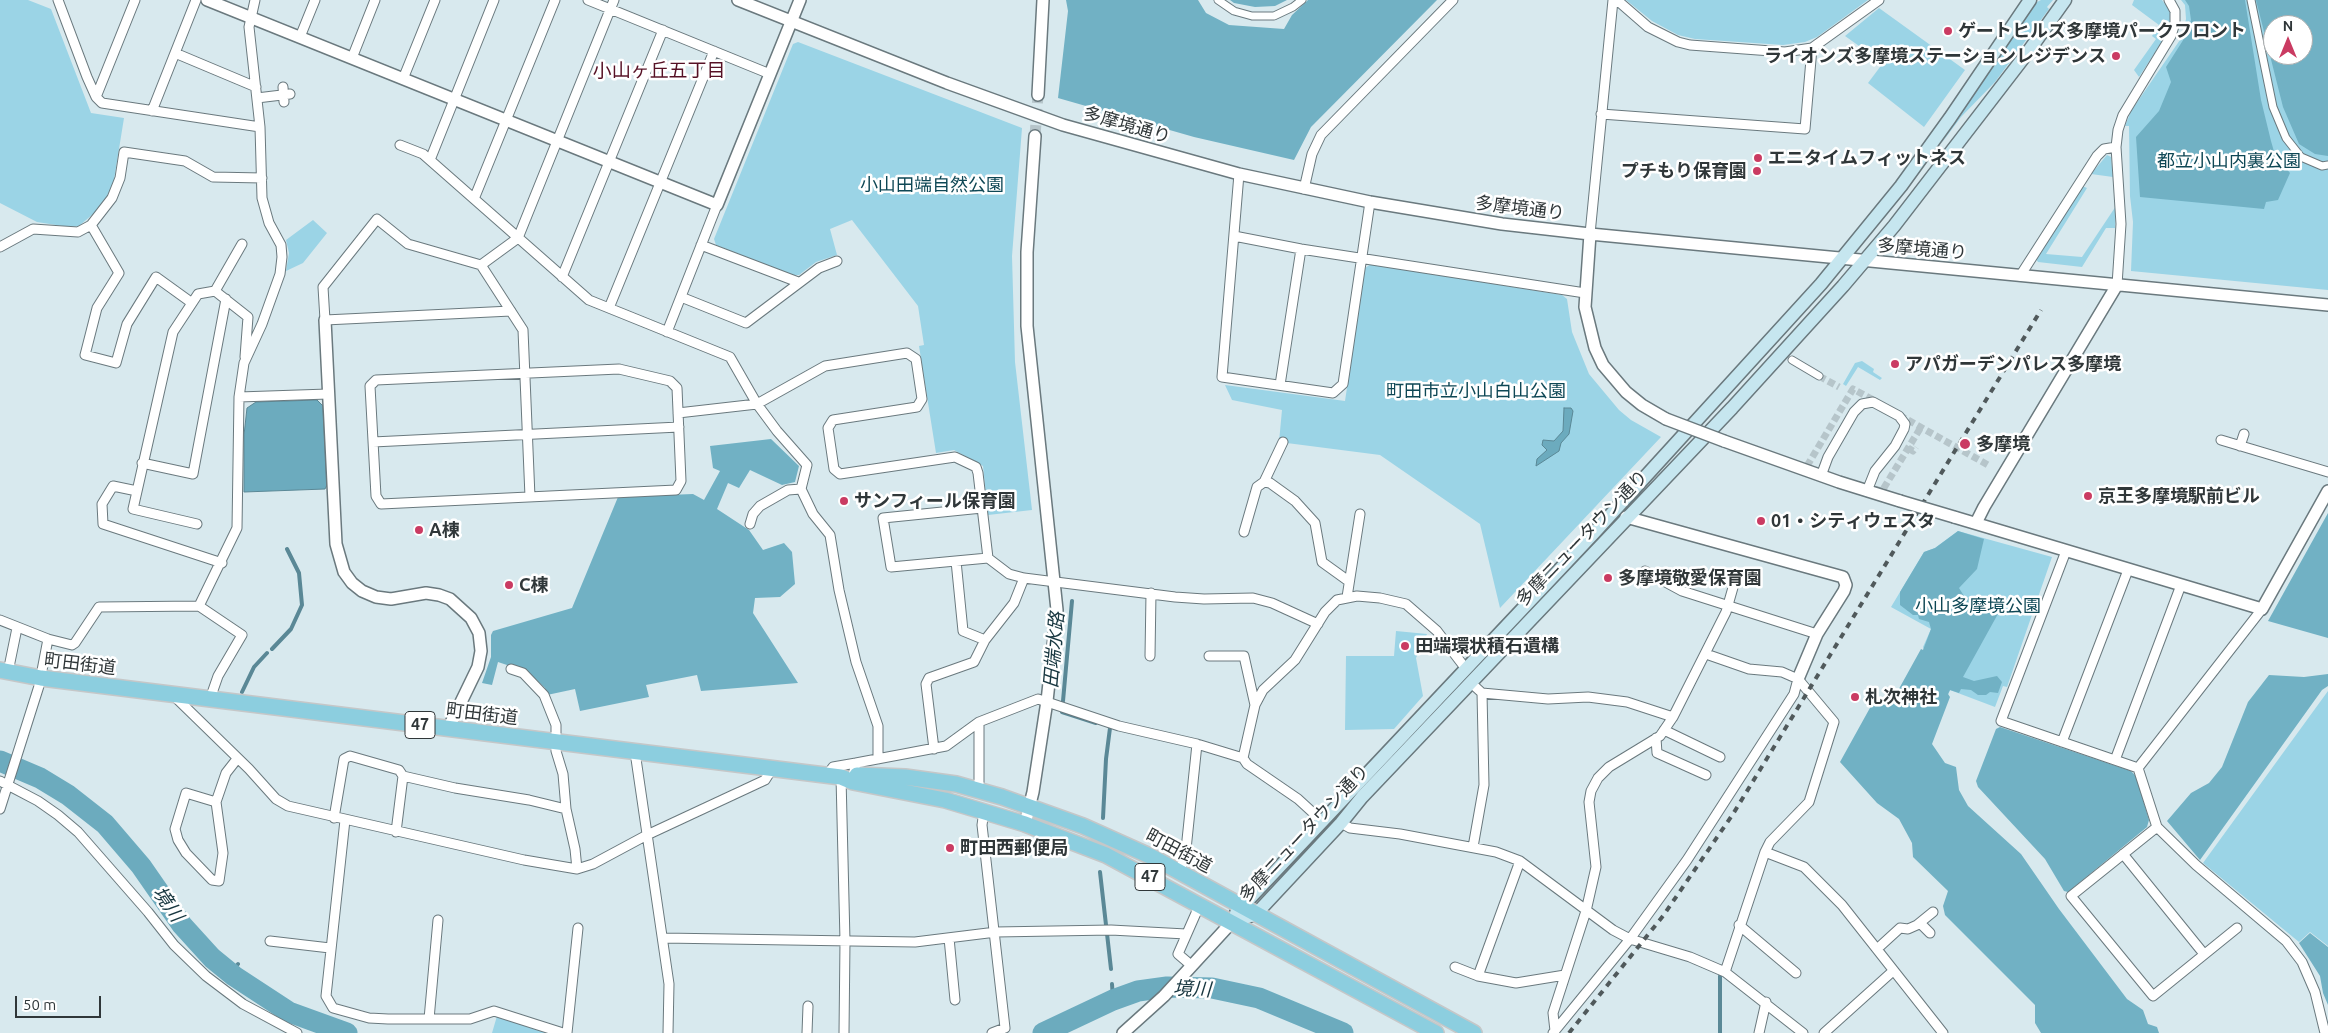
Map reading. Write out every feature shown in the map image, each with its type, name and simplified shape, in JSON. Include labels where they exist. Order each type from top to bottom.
[{"type":"main road","name":"多摩ニュータウン通り","points":[[1232,922],[1241,906],[1600,526],[1842,259],[1939,133],[2030,0]]},
{"type":"main road","name":"多摩ニュータウン通り","points":[[1232,922],[1256,914],[1470,682],[1732,408],[1864,261],[2028,52],[2065,0]]},
{"type":"main road","name":"町田街道","points":[[4,671],[41,678],[772,769],[930,780],[979,790],[1029,806],[1113,838],[1474,1033]]},
{"type":"main road","name":"町田街道","points":[[844,773],[853,782],[922,795],[984,811],[1025,824],[1106,855],[1436,1033]]},
{"type":"street","points":[[58,0],[96,97],[102,103],[260,127]]},
{"type":"street","points":[[96,97],[135,0]]},
{"type":"street","points":[[152,111],[196,0]]},
{"type":"street","points":[[207,0],[717,205]]},
{"type":"street","points":[[244,363],[262,324],[280,274],[282,257],[281,245],[269,222],[262,198],[260,127],[250,17],[255,0]]},
{"type":"street","points":[[300,37],[315,0]]},
{"type":"street","points":[[352,58],[375,0]]},
{"type":"street","points":[[403,79],[435,0]]},
{"type":"street","points":[[430,160],[494,0]]},
{"type":"street","points":[[474,199],[555,0]]},
{"type":"street","points":[[588,0],[770,74]]},
{"type":"street","points":[[481,265],[518,238],[614,0]]},
{"type":"street","name":"多摩境通り","points":[[738,0],[1011,107],[1063,125],[1239,174],[1370,202],[1502,224],[1590,234],[2328,306]]},
{"type":"street","points":[[667,332],[800,0]]},
{"type":"street","points":[[1038,95],[1043,0]]},
{"type":"street","points":[[1218,0],[1234,11],[1252,16],[1274,16],[1293,7],[1302,0]]},
{"type":"street","points":[[1304,189],[1312,154],[1321,135],[1453,0]]},
{"type":"street","points":[[1613,0],[1584,292],[1588,327],[1603,365],[1626,392],[1642,406],[1666,420],[1722,438],[1821,476],[2262,609]]},
{"type":"street","points":[[1617,0],[1658,34],[1690,45],[1785,52],[1812,48],[1879,0]]},
{"type":"street","points":[[1976,523],[2117,285],[2121,224],[2116,147],[2118,130],[2124,115],[2171,36],[2175,10],[2169,0]]},
{"type":"street","points":[[2251,0],[2273,107],[2286,138],[2301,157],[2322,166],[2328,165]]},
{"type":"street","points":[[562,277],[663,30]]},
{"type":"street","points":[[1601,114],[1805,129],[1812,48]]},
{"type":"street","points":[[609,308],[714,51]]},
{"type":"street","points":[[175,53],[256,87]]},
{"type":"street","points":[[257,98],[285,95]]},
{"type":"street","points":[[1025,824],[1047,701],[1057,610],[1027,326],[1027,252],[1034,136]]},
{"type":"street","points":[[400,145],[423,154],[589,300],[730,357],[757,404],[777,431],[807,465],[801,488],[814,514],[830,535],[839,590],[856,662],[878,726],[878,759]]},
{"type":"street","points":[[2020,276],[2097,156],[2104,149],[2116,147]]},
{"type":"street","points":[[0,247],[33,229],[78,232],[90,225],[112,198],[120,178],[124,152],[185,161],[213,178],[262,178]]},
{"type":"street","points":[[1239,174],[1222,377],[1333,393],[1343,384],[1370,202]]},
{"type":"street","points":[[448,729],[478,667],[481,651],[479,633],[471,618],[450,599],[439,595],[426,593],[391,599],[376,597],[362,591],[352,583],[344,572],[336,544],[323,287],[377,219],[408,244],[481,265],[523,330],[530,497]]},
{"type":"street","points":[[90,225],[118,272],[97,308],[85,355],[116,363],[126,324],[156,277],[192,303]]},
{"type":"street","points":[[1234,236],[1301,249],[1584,292]]},
{"type":"street","points":[[215,291],[242,244]]},
{"type":"street","points":[[701,245],[798,282]]},
{"type":"street","points":[[1280,385],[1301,249]]},
{"type":"street","points":[[681,297],[746,323],[798,282],[819,268],[837,261]]},
{"type":"street","points":[[197,524],[133,509],[173,332],[198,294],[215,291],[248,317],[239,397],[238,528],[200,606]]},
{"type":"street","points":[[142,463],[193,474],[226,299]]},
{"type":"street","points":[[325,320],[511,311]]},
{"type":"street","points":[[678,413],[757,404],[825,366],[907,353],[916,359],[922,399],[917,407],[833,420],[828,428],[834,469],[840,474],[955,457],[976,467],[988,558]]},
{"type":"street","points":[[1792,360],[1819,376]]},
{"type":"street","points":[[619,369],[670,381],[677,388],[681,481],[676,490],[381,504],[376,496],[370,386],[376,380],[525,374],[619,369]]},
{"type":"street","points":[[239,397],[328,394]]},
{"type":"street","points":[[1821,476],[1828,457],[1854,412],[1862,404],[1873,402],[1899,416],[1905,424],[1896,446],[1875,471],[1867,491]]},
{"type":"street","points":[[373,442],[679,427]]},
{"type":"street","points":[[2240,446],[2244,434]]},
{"type":"street","points":[[2221,440],[2328,472]]},
{"type":"street","points":[[1244,532],[1256,487],[1264,482],[1283,442]]},
{"type":"street","points":[[1264,482],[1270,483],[1294,501],[1315,523],[1322,562],[1348,580]]},
{"type":"street","points":[[137,491],[113,486],[108,491],[102,504],[101,516],[103,524],[222,563]]},
{"type":"street","points":[[750,524],[753,514],[760,506],[788,490],[801,488]]},
{"type":"street","points":[[2138,768],[2262,609],[2328,491]]},
{"type":"street","points":[[982,508],[883,518],[891,567],[988,558],[1009,574],[1024,578],[1204,599],[1253,598],[1272,603],[1318,624]]},
{"type":"street","points":[[1346,597],[1360,514]]},
{"type":"street","points":[[1554,1032],[1630,939],[1687,860],[1734,789],[1794,694],[1798,679],[1817,634],[1844,591],[1846,584],[1842,577],[1626,517]]},
{"type":"street","points":[[2066,551],[2001,721],[2138,768]]},
{"type":"street","points":[[956,560],[963,631],[985,640]]},
{"type":"street","points":[[2062,742],[2128,570]]},
{"type":"street","points":[[1645,571],[1682,591],[1817,634]]},
{"type":"street","points":[[1554,1032],[1553,1013],[1586,911],[1596,867],[1589,802],[1591,791],[1598,778],[1609,767],[1656,738],[1673,718],[1728,607],[1736,577]]},
{"type":"street","points":[[934,749],[926,684],[929,678],[974,662],[985,640],[1014,603],[1024,578]]},
{"type":"street","points":[[2115,760],[2181,585]]},
{"type":"street","points":[[1150,656],[1151,593]]},
{"type":"street","points":[[1243,758],[1255,705],[1263,690],[1295,660],[1325,612],[1337,600],[1346,597],[1380,598],[1406,604],[1437,631],[1466,669]]},
{"type":"street","points":[[0,620],[48,639],[72,645],[99,607],[200,606],[242,635],[218,676],[210,699]]},
{"type":"street","points":[[4,671],[17,628]]},
{"type":"street","points":[[0,809],[41,678],[48,639]]},
{"type":"street","points":[[1706,654],[1749,669],[1782,672],[1798,679],[1834,722],[1809,802],[1770,842],[1765,852],[1739,925],[1726,972]]},
{"type":"street","points":[[1209,656],[1244,656],[1255,705]]},
{"type":"street","points":[[511,669],[523,673],[544,695],[556,725],[556,751],[563,774],[566,809],[575,850],[577,870]]},
{"type":"street","points":[[1470,682],[1482,693],[1548,699],[1588,696],[1627,702],[1673,718]]},
{"type":"street","points":[[1473,847],[1484,785],[1482,693]]},
{"type":"street","points":[[172,694],[249,769],[276,799],[288,806],[396,832],[577,870],[594,864],[647,835],[765,780],[772,769]]},
{"type":"street","points":[[844,1033],[844,773],[878,759],[946,746],[979,722],[1038,699],[1119,726],[1197,744],[1243,758],[1247,764],[1298,799],[1322,821]]},
{"type":"street","points":[[979,722],[979,790]]},
{"type":"street","points":[[1664,730],[1720,757]]},
{"type":"street","points":[[1656,738],[1657,753],[1706,775]]},
{"type":"street","points":[[1178,872],[1185,859],[1197,744]]},
{"type":"street","points":[[635,752],[669,984],[668,1033]]},
{"type":"street","points":[[334,818],[344,759],[350,756],[399,770],[403,776],[396,832]]},
{"type":"street","points":[[216,802],[186,794],[175,829],[178,840],[186,853],[212,880],[219,881],[222,853],[216,802],[226,773],[237,759]]},
{"type":"street","points":[[2138,768],[2157,826],[2196,865],[2286,941],[2302,962],[2315,992],[2325,1033]]},
{"type":"street","points":[[403,776],[566,809]]},
{"type":"street","points":[[0,781],[10,782],[58,815],[78,832],[148,912],[174,945],[206,976],[243,1004],[282,1027],[297,1033]]},
{"type":"street","points":[[984,811],[982,825],[996,932],[1005,1028],[992,1033]]},
{"type":"street","points":[[345,820],[326,996],[332,1008],[369,1018],[470,1019],[494,1011],[565,1033],[578,928]]},
{"type":"street","points":[[1340,824],[1350,828],[1400,834],[1473,847],[1496,852],[1520,861],[1586,911],[1630,939],[1690,957],[1726,972],[1766,1002],[1802,1033]]},
{"type":"street","points":[[2157,826],[2072,896],[2153,996],[2237,928]]},
{"type":"street","points":[[1765,852],[1804,867],[1842,905],[1943,1033]]},
{"type":"street","points":[[2123,854],[2204,954]]},
{"type":"street","points":[[1478,976],[1520,861]]},
{"type":"street","points":[[1191,966],[1178,954],[1200,904]]},
{"type":"street","points":[[1877,949],[1900,928],[1908,928],[1933,912]]},
{"type":"street","points":[[428,1019],[438,920]]},
{"type":"street","points":[[1123,1033],[1146,1014],[1232,922]]},
{"type":"street","points":[[1920,922],[1930,933]]},
{"type":"street","points":[[1739,925],[1796,973]]},
{"type":"street","points":[[663,938],[915,942],[996,932],[1108,930],[1186,934]]},
{"type":"street","points":[[949,938],[955,1000]]},
{"type":"street","points":[[270,941],[330,948]]},
{"type":"street","points":[[1455,967],[1478,976],[1516,983],[1565,975]]},
{"type":"street","points":[[1824,1033],[1894,971]]},
{"type":"street","points":[[1760,1033],[1766,1002]]},
{"type":"street","points":[[807,1033],[808,1006]]},
{"type":"green space","points":[[0,0],[28,0],[51,9],[91,113],[124,118],[113,186],[100,208],[79,226],[69,227],[37,222],[0,203]]},
{"type":"green space","points":[[1066,0],[1198,0],[1206,13],[1229,25],[1284,29],[1292,15],[1308,0],[1437,0],[1311,127],[1294,160],[1194,137],[1058,98],[1068,11]]},
{"type":"green space","points":[[1230,0],[1287,0],[1275,6],[1255,7],[1234,3]]},
{"type":"green space","points":[[1626,0],[1868,0],[1817,37],[1805,42],[1783,45],[1695,39],[1678,35],[1652,21]]},
{"type":"green space","points":[[2053,0],[2047,7],[2049,9],[1995,82],[1961,117],[1941,144],[1987,73],[2037,2]]},
{"type":"green space","points":[[2134,0],[2162,0],[2170,11],[2171,18],[2167,34],[2139,77],[2134,70],[2156,39],[2152,36],[2159,25],[2132,5]]},
{"type":"green space","name":"都立小山内裏公園","points":[[2181,0],[2328,0],[2328,290],[2131,271],[2133,222],[2130,196],[2129,126],[2125,126],[2131,111],[2182,37],[2186,19],[2185,5]]},
{"type":"green space","points":[[2185,0],[2245,0],[2261,100],[2271,141],[2275,155],[2290,173],[2278,200],[2266,202],[2264,209],[2140,197],[2136,137],[2159,111],[2171,82],[2166,67],[2187,34],[2191,20],[2189,6]]},
{"type":"green space","points":[[2256,0],[2328,0],[2328,156],[2315,154],[2299,144],[2283,107],[2272,65],[2313,65],[2313,15],[2263,15],[2263,28]]},
{"type":"green space","points":[[1879,8],[1965,70],[1924,127],[1868,83],[1883,63],[1845,36]]},
{"type":"green space","name":"小山田端自然公園","points":[[798,42],[1022,128],[1012,256],[1015,362],[1032,510],[988,515],[983,466],[954,450],[936,453],[919,346],[924,345],[918,306],[852,220],[830,229],[837,255],[816,262],[799,275],[791,275],[716,245],[714,239],[793,44]]},
{"type":"green space","points":[[2107,155],[2111,157],[2113,177],[2091,174]]},
{"type":"green space","points":[[2082,186],[2087,188],[2046,254],[2082,257],[2116,206],[2115,228],[2106,228],[2082,267],[2038,262],[2036,259]]},
{"type":"green space","points":[[313,220],[327,233],[303,263],[286,271],[289,253],[286,240]]},
{"type":"green space","name":"町田市立小山白山公園","points":[[1371,264],[1562,295],[1567,299],[1572,332],[1589,374],[1619,410],[1631,420],[1661,437],[1500,608],[1480,524],[1380,455],[1279,442],[1282,410],[1232,400],[1225,385],[1345,401],[1365,268]]},
{"type":"green space","points":[[1862,361],[1874,369],[1873,372],[1882,378],[1880,380],[1858,367],[1846,386],[1843,384],[1855,363]]},
{"type":"green space","points":[[771,439],[799,466],[795,482],[782,485],[750,470],[739,488],[728,483],[717,509],[749,530],[763,550],[784,543],[792,552],[795,584],[780,597],[755,598],[753,613],[798,683],[701,691],[697,675],[646,685],[649,697],[580,711],[575,689],[547,695],[545,688],[528,672],[498,662],[492,685],[482,683],[491,657],[491,635],[493,631],[572,608],[618,497],[693,494],[704,500],[720,471],[713,468],[710,446]]},
{"type":"green space","points":[[2328,513],[2328,638],[2268,621]]},
{"type":"green space","name":"小山多摩境公園","points":[[1958,531],[2052,557],[2007,687],[2003,686],[1995,707],[1950,690],[1941,711],[1923,647],[1931,629],[1891,607],[1924,552],[1935,548]]},
{"type":"green space","points":[[1958,531],[1984,539],[1977,569],[1959,588],[1964,596],[1999,612],[1963,677],[1974,681],[1997,676],[2002,682],[1998,693],[1990,692],[1986,695],[1978,695],[1971,690],[1961,689],[1959,693],[1950,690],[1948,694],[1950,697],[1932,744],[1945,763],[1956,767],[1959,790],[1968,806],[2021,854],[2059,909],[2127,999],[2143,1010],[2148,1024],[2157,1027],[2159,1033],[2041,1033],[2035,1023],[2035,1005],[1945,915],[1943,906],[1948,891],[1913,857],[1912,843],[1899,819],[1877,803],[1840,762],[1876,697],[1890,705],[1921,649],[1923,650],[1931,629],[1929,622],[1919,619],[1918,615],[1913,615],[1900,605],[1900,592],[1924,552],[1935,548]]},
{"type":"green space","points":[[1396,631],[1427,634],[1416,658],[1423,696],[1394,729],[1345,730],[1346,656],[1394,656]]},
{"type":"green space","points":[[2328,674],[2328,686],[2322,690],[2200,860],[2167,821],[2191,793],[2209,783],[2222,767],[2248,702],[2269,675],[2304,677]]},
{"type":"green space","points":[[2328,691],[2328,946],[2310,932],[2299,942],[2203,863]]},
{"type":"green space","points":[[2000,727],[2131,771],[2136,776],[2149,820],[2147,827],[2068,892],[2064,891],[2045,859],[1978,787],[1976,781],[1996,729]]},
{"type":"green space","points":[[2310,933],[2328,947],[2328,1005],[2323,993],[2320,976],[2299,943]]},
{"type":"green space","points":[[497,1016],[530,1027],[547,1033],[492,1033]]},
{"type":"shaded area","points":[[317,400],[323,406],[327,485],[325,489],[244,492],[244,435],[247,408],[256,402]]},
{"type":"shaded area","points":[[1564,408],[1571,408],[1573,411],[1569,434],[1561,443],[1559,451],[1536,466],[1537,459],[1547,450],[1542,445],[1543,440],[1554,441],[1563,431]]},
{"type":"waterway","points":[[272,649],[291,629],[302,605],[299,573],[287,549]]},
{"type":"waterway","name":"田端水路","points":[[1063,701],[1072,601]]},
{"type":"waterway","points":[[242,692],[254,667],[267,653]]},
{"type":"waterway","name":"田端水路","points":[[1062,712],[1096,723]]},
{"type":"waterway","name":"田端水路","points":[[1103,818],[1106,759],[1110,728]]},
{"type":"waterway","name":"境川","points":[[0,761],[40,778],[68,795],[105,824],[141,866],[182,925],[212,958],[234,976],[289,1012],[347,1033]]},
{"type":"waterway","name":"田端水路","points":[[1100,872],[1111,969]]},
{"type":"waterway","points":[[230,973],[238,964]]},
{"type":"waterway","points":[[1720,976],[1720,1033]]},
{"type":"waterway","name":"田端水路","points":[[1112,984],[1113,1000]]},
{"type":"waterway","name":"境川","points":[[1043,1033],[1113,1000],[1138,991],[1167,987],[1212,988],[1259,998],[1343,1033]]},
{"type":"tunnel","points":[[1035,136],[1038,95]]},
{"type":"tunnel","points":[[1819,376],[1839,387]]},
{"type":"tunnel","points":[[1807,466],[1853,389],[1877,402]]},
{"type":"tunnel","points":[[1899,415],[1988,465]]},
{"type":"tunnel","points":[[1875,489],[1882,491],[1921,427]]},
{"type":"tunnel","points":[[1908,448],[1913,451],[1916,447]]},
{"type":"railway","points":[[1569,1033],[1663,916],[1733,814],[2041,310]]},
{"type":"place","name":"ゲートヒルズ多摩境パークフロント","points":[[1948,31]]},
{"type":"place","name":"ライオンズ多摩境ステーションレジデンス","points":[[2116,56]]},
{"type":"place","name":"エニタイムフィットネス","points":[[1758,158]]},
{"type":"place","name":"プチもり保育園","points":[[1757,171]]},
{"type":"place","name":"アパガーデンパレス多摩境","points":[[1895,364]]},
{"type":"place","name":"多摩境","points":[[1965,444]]},
{"type":"place","name":"京王多摩境駅前ビル","points":[[2088,496]]},
{"type":"place","name":"サンフィール保育園","points":[[844,501]]},
{"type":"place","name":"01・シティウェスタ","points":[[1761,521]]},
{"type":"place","name":"A棟","points":[[419,530]]},
{"type":"place","name":"多摩境敬愛保育園","points":[[1608,578]]},
{"type":"place","name":"C棟","points":[[509,585]]},
{"type":"place","name":"田端環状積石遺構","points":[[1405,646]]},
{"type":"place","name":"札次神社","points":[[1855,697]]},
{"type":"place","name":"町田西郵便局","points":[[950,848]]},
{"type":"district","name":"小山ヶ丘五丁目","points":[[659,71]]}]
